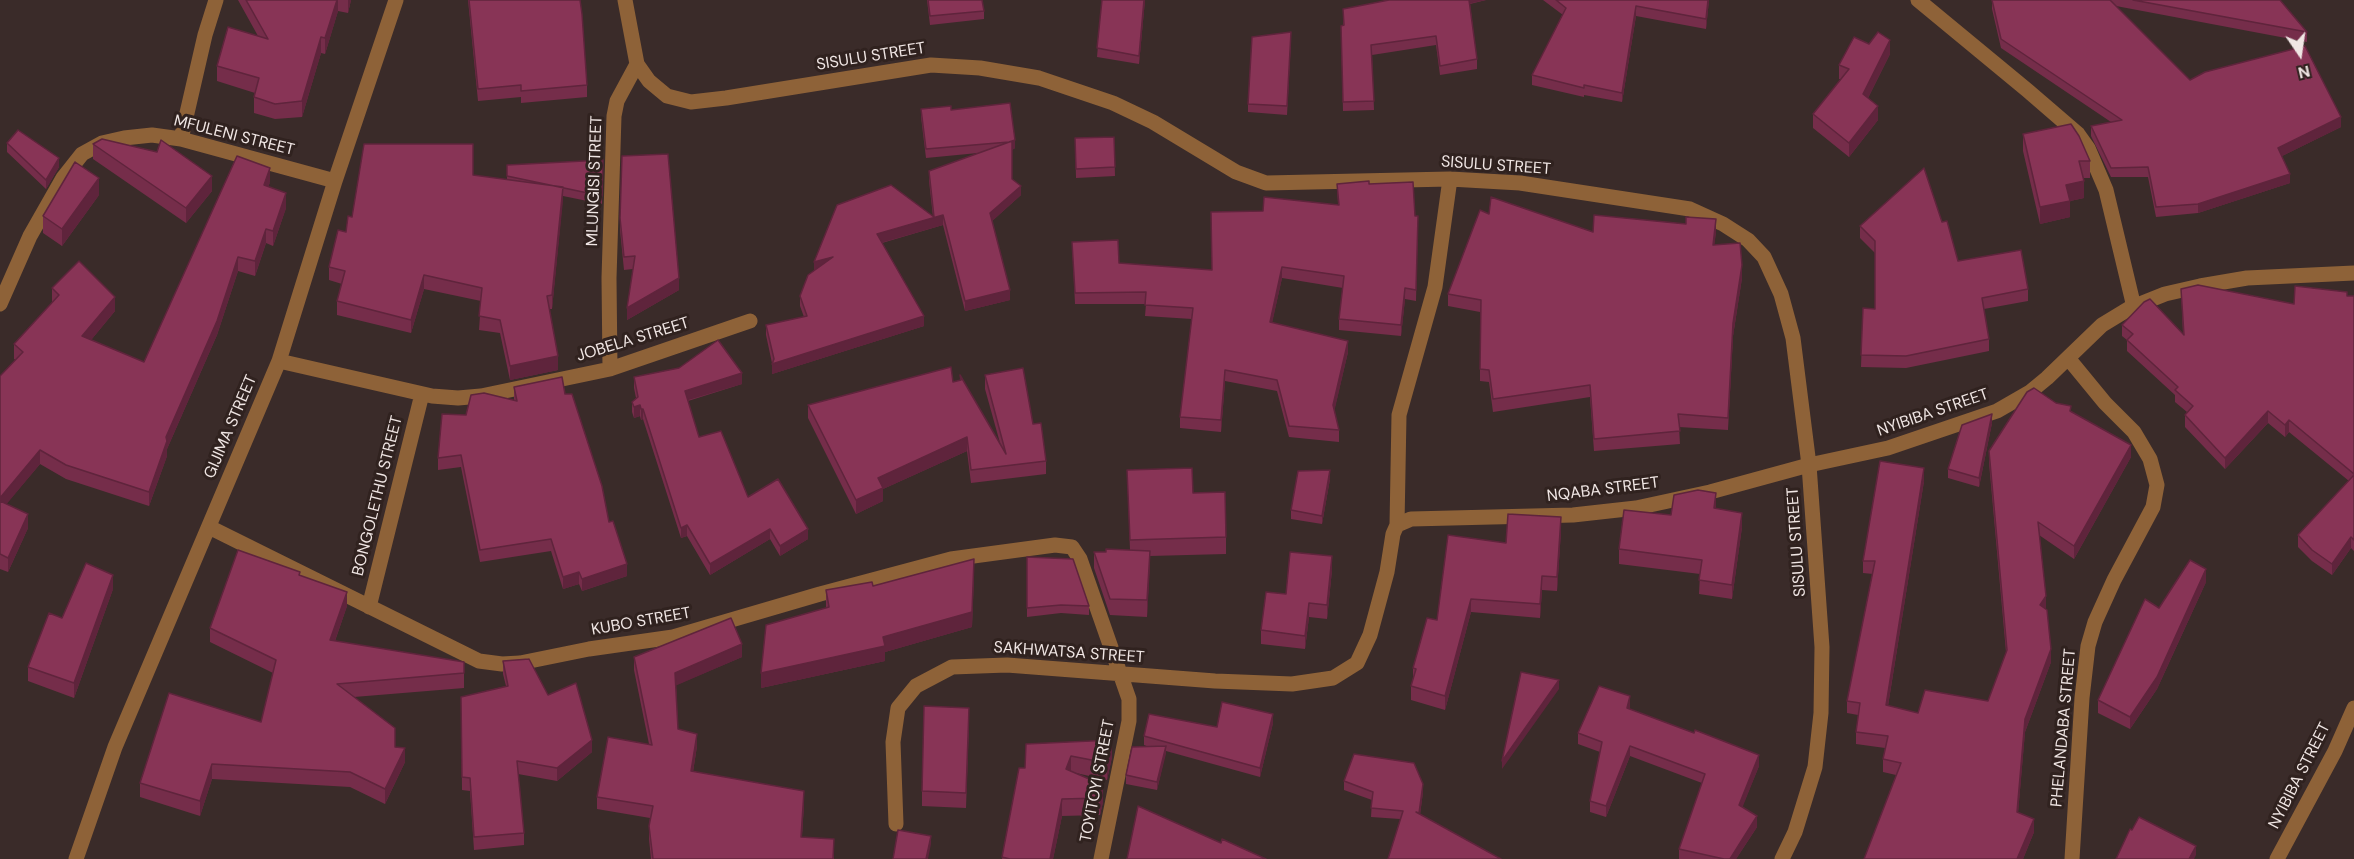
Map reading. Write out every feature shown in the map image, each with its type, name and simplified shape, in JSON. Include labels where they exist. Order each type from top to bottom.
[{"type":"street","points":[[181,139],[204,35],[216,0]]},
{"type":"street","name":"GIJIMA STREET","points":[[76,859],[115,747],[279,361],[335,181],[396,0]]},
{"type":"street","points":[[625,0],[637,64]]},
{"type":"street","points":[[1918,0],[2078,134],[2088,148],[2106,190],[2134,307]]},
{"type":"street","name":"SISULU STREET","points":[[637,64],[649,81],[667,96],[691,102],[930,65],[980,68],[1039,78],[1113,103],[1153,122],[1236,172],[1266,183],[1450,179],[1520,183],[1690,209],[1723,224],[1748,240],[1764,257],[1781,294],[1792,338],[1809,465],[1822,647],[1821,713],[1815,767],[1795,832],[1782,859]]},
{"type":"street","name":"MLUNGISI STREET","points":[[610,369],[609,278],[614,116],[617,101],[637,64]]},
{"type":"street","name":"MFULENI STREET","points":[[0,304],[30,236],[63,178],[82,154],[102,143],[152,135],[181,139],[335,181]]},
{"type":"street","points":[[1397,525],[1399,415],[1435,287],[1450,179]]},
{"type":"street","name":"NYIBIBA STREET","points":[[1809,465],[1888,448],[1997,411],[2030,392],[2102,325],[2134,307],[2176,291],[2247,278],[2354,273]]},
{"type":"street","name":"JOBELA STREET","points":[[279,361],[422,394],[458,398],[481,396],[610,369],[750,321]]},
{"type":"street","name":"PHELANDABA STREET","points":[[2068,358],[2105,403],[2134,432],[2150,459],[2157,485],[2153,507],[2114,580],[2095,622],[2088,646],[2082,698],[2072,859]]},
{"type":"street","name":"BONGOLETHU STREET","points":[[369,607],[422,394]]},
{"type":"street","name":"NQABA STREET","points":[[1397,525],[1411,519],[1573,515],[1636,508],[1710,492],[1809,465]]},
{"type":"street","name":"SAKHWATSA STREET","points":[[896,824],[893,742],[896,719],[898,708],[916,686],[952,667],[1007,665],[1292,684],[1333,678],[1357,663],[1370,635],[1397,525]]},
{"type":"street","name":"KUBO STREET","points":[[208,527],[479,661],[502,664],[520,663],[589,649],[673,637],[951,559],[1066,545],[1072,547],[1080,559],[1120,674]]},
{"type":"street","name":"TOYITOYI STREET","points":[[1101,859],[1129,721],[1129,699],[1120,674]]},
{"type":"street","name":"NYIBIBA STREET","points":[[2277,859],[2335,751],[2354,708]]},
{"type":"building","points":[[246,0],[337,0],[325,38],[321,37],[302,101],[275,104],[254,97],[259,78],[217,66],[228,27],[268,39]]},
{"type":"building","points":[[469,0],[580,0],[587,85],[521,91],[521,85],[478,89]]},
{"type":"building","points":[[928,0],[982,0],[984,11],[930,16]]},
{"type":"building","points":[[1102,0],[1144,0],[1139,56],[1097,48]]},
{"type":"building","points":[[1389,0],[1469,0],[1477,59],[1440,66],[1436,36],[1371,45],[1374,101],[1343,102],[1341,26],[1344,25],[1343,9]]},
{"type":"building","points":[[1556,0],[1708,0],[1706,19],[1636,6],[1622,93],[1584,85],[1584,88],[1532,75],[1566,8]]},
{"type":"building","points":[[1992,0],[2110,0],[2190,80],[2205,72],[2305,46],[2341,117],[2278,148],[2290,174],[2198,204],[2156,207],[2148,167],[2111,168],[2091,126],[2122,120],[2001,39]]},
{"type":"building","points":[[2133,0],[2280,0],[2307,32]]},
{"type":"building","points":[[1291,32],[1287,106],[1248,104],[1252,37]]},
{"type":"building","points":[[1878,32],[1890,40],[1863,94],[1878,106],[1849,143],[1813,114],[1849,69],[1839,65],[1854,37],[1869,44]]},
{"type":"building","points":[[1010,103],[1015,140],[926,149],[921,109],[951,106],[951,110]]},
{"type":"building","points":[[2071,124],[2090,161],[2079,161],[2084,181],[2066,185],[2070,201],[2040,207],[2023,134]]},
{"type":"building","points":[[18,130],[59,158],[46,180],[7,143]]},
{"type":"building","points":[[1114,137],[1115,167],[1076,169],[1075,138]]},
{"type":"building","points":[[102,139],[157,152],[161,140],[212,176],[186,208],[93,144]]},
{"type":"building","points":[[1012,141],[1012,179],[1021,186],[990,213],[1010,290],[965,301],[943,215],[877,234],[924,316],[772,364],[774,359],[766,325],[807,316],[800,296],[808,275],[833,257],[814,262],[837,205],[891,185],[934,217],[929,171]]},
{"type":"building","points":[[364,144],[473,144],[473,175],[563,187],[552,295],[547,296],[558,356],[510,366],[500,320],[479,316],[482,288],[424,275],[411,320],[337,301],[345,271],[329,267],[338,230],[346,232],[348,216],[352,217]]},
{"type":"building","points":[[668,154],[679,278],[627,308],[635,256],[624,257],[620,218],[622,156]]},
{"type":"building","points":[[237,156],[270,168],[264,185],[286,193],[273,231],[266,229],[255,261],[238,257],[217,321],[166,437],[167,441],[149,492],[66,465],[40,450],[0,498],[0,376],[23,352],[14,344],[59,295],[52,288],[79,261],[115,297],[82,336],[144,362]]},
{"type":"building","points":[[603,160],[602,196],[507,176],[507,165]]},
{"type":"building","points":[[75,162],[99,178],[62,229],[43,216]]},
{"type":"building","points":[[1924,168],[1942,222],[1947,221],[1958,261],[2021,250],[2028,289],[1982,298],[1989,339],[1906,356],[1861,355],[1863,308],[1875,309],[1875,241],[1860,226]]},
{"type":"building","points":[[1369,181],[1369,184],[1413,182],[1415,216],[1418,216],[1416,290],[1405,288],[1401,325],[1339,319],[1344,276],[1282,267],[1270,322],[1348,341],[1333,405],[1339,430],[1289,426],[1277,380],[1225,370],[1221,420],[1180,417],[1193,308],[1145,305],[1146,292],[1075,293],[1072,242],[1118,240],[1119,263],[1212,270],[1211,212],[1263,211],[1264,197],[1339,205],[1337,184]]},
{"type":"building","points":[[1491,197],[1593,232],[1594,215],[1686,224],[1686,217],[1716,219],[1713,245],[1740,243],[1742,265],[1733,323],[1728,418],[1678,414],[1680,431],[1594,439],[1590,385],[1493,399],[1489,370],[1480,369],[1481,300],[1448,294],[1480,210],[1489,214]]},
{"type":"building","points":[[2198,285],[2294,304],[2295,286],[2347,292],[2347,296],[2354,296],[2354,474],[2289,420],[2285,425],[2268,411],[2225,458],[2185,415],[2193,406],[2175,390],[2178,387],[2127,340],[2133,334],[2122,325],[2144,302],[2150,299],[2184,335],[2181,289]]},
{"type":"building","points":[[718,340],[742,373],[685,391],[699,437],[721,431],[748,497],[778,479],[808,529],[780,546],[770,529],[710,564],[687,525],[681,528],[643,409],[640,405],[634,407],[632,402],[638,397],[634,377],[679,368]]},
{"type":"building","points":[[951,367],[953,382],[961,380],[960,375],[1006,454],[985,375],[1023,368],[1033,424],[1041,423],[1046,461],[971,470],[967,437],[878,478],[883,488],[856,500],[808,405]]},
{"type":"building","points":[[562,377],[565,394],[572,394],[602,486],[609,522],[613,521],[627,564],[582,579],[579,572],[563,577],[551,539],[480,550],[461,455],[438,458],[442,414],[466,415],[471,395],[484,393],[517,401],[514,387]]},
{"type":"building","points":[[2034,388],[2056,403],[2071,406],[2070,411],[2131,445],[2074,546],[2038,522],[2046,596],[2040,605],[2047,610],[2051,649],[2025,719],[2017,812],[2034,819],[2017,859],[1864,859],[1901,763],[1883,759],[1888,736],[1856,732],[1860,703],[1847,701],[1875,561],[1863,561],[1880,461],[1924,468],[1886,705],[1918,713],[1925,690],[1988,701],[2007,650],[1989,451],[2027,392]]},
{"type":"building","points":[[1992,414],[1979,478],[1948,469],[1962,425]]},
{"type":"building","points":[[1192,468],[1193,493],[1225,492],[1226,537],[1130,540],[1127,470]]},
{"type":"building","points":[[1330,470],[1322,516],[1291,510],[1298,471]]},
{"type":"building","points":[[2354,475],[2354,540],[2351,537],[2332,564],[2312,550],[2298,535]]},
{"type":"building","points":[[1698,490],[1716,493],[1714,508],[1742,513],[1732,585],[1699,580],[1702,560],[1619,549],[1624,510],[1671,515],[1674,495]]},
{"type":"building","points":[[0,501],[28,514],[8,558],[0,554]]},
{"type":"building","points":[[1508,514],[1561,517],[1557,577],[1542,576],[1540,604],[1471,599],[1445,696],[1411,686],[1416,669],[1413,668],[1427,618],[1437,620],[1448,535],[1506,543]]},
{"type":"building","points":[[1106,549],[1150,551],[1147,600],[1110,599],[1094,552],[1106,552]]},
{"type":"building","points":[[238,550],[347,592],[330,640],[464,662],[464,673],[337,684],[395,728],[395,747],[405,748],[385,789],[350,772],[212,764],[200,801],[140,783],[169,693],[261,722],[276,660],[210,628]]},
{"type":"building","points":[[1290,552],[1332,556],[1327,605],[1309,603],[1305,636],[1261,630],[1266,592],[1286,594]]},
{"type":"building","points":[[1027,557],[1073,559],[1089,606],[1061,605],[1027,608]]},
{"type":"building","points":[[974,559],[972,612],[883,637],[885,646],[761,673],[766,625],[829,607],[826,590],[872,582],[873,586]]},
{"type":"building","points":[[2190,560],[2206,569],[2157,677],[2130,717],[2098,700],[2145,599],[2159,608]]},
{"type":"building","points":[[86,563],[113,575],[74,683],[28,667],[49,613],[62,618]]},
{"type":"building","points":[[731,618],[742,644],[675,673],[678,729],[697,734],[691,771],[804,791],[801,837],[834,839],[833,859],[653,859],[649,826],[653,806],[597,797],[608,737],[652,745],[634,657]]},
{"type":"building","points":[[529,659],[548,695],[576,683],[592,740],[557,768],[517,761],[524,833],[474,837],[470,778],[462,777],[461,697],[508,686],[503,661]]},
{"type":"building","points":[[1521,672],[1559,680],[1502,761]]},
{"type":"building","points":[[1599,686],[1630,696],[1627,708],[1694,733],[1695,730],[1759,755],[1739,805],[1757,816],[1730,859],[1679,849],[1705,774],[1630,746],[1606,806],[1590,801],[1602,742],[1578,733]]},
{"type":"building","points":[[1222,702],[1273,714],[1260,768],[1144,736],[1149,714],[1217,727]]},
{"type":"building","points":[[924,706],[969,708],[966,793],[922,791]]},
{"type":"building","points":[[1112,740],[1107,763],[1071,756],[1066,769],[1103,785],[1100,798],[1062,799],[1050,859],[1002,857],[1019,768],[1025,768],[1026,744]]},
{"type":"building","points":[[1166,746],[1157,782],[1126,775],[1132,747]]},
{"type":"building","points":[[1354,754],[1414,763],[1423,784],[1419,813],[1416,812],[1501,859],[1388,859],[1403,811],[1371,808],[1373,792],[1344,781]]},
{"type":"building","points":[[1138,806],[1221,843],[1222,839],[1266,859],[1127,859]]},
{"type":"building","points":[[2139,817],[2196,846],[2189,859],[2116,859],[2130,829],[2132,830]]},
{"type":"building","points":[[898,830],[931,836],[926,859],[893,859]]}]
